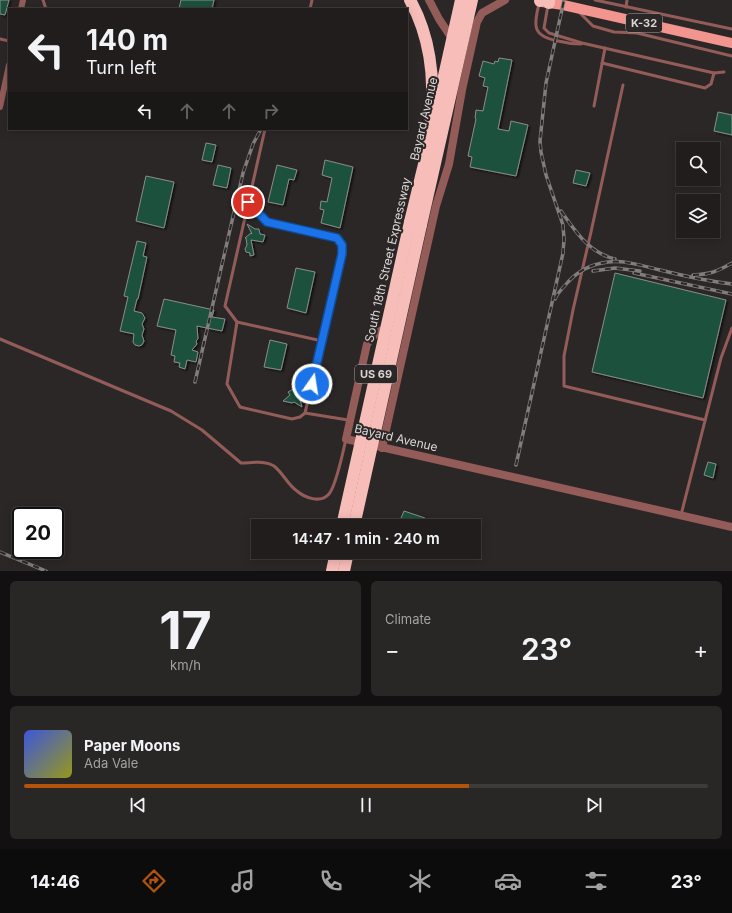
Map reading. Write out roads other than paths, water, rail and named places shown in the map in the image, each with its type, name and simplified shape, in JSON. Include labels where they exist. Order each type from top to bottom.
[{"type":"highway","points":[[410,0],[420,20],[429,56],[432,103],[426,138],[427,152]]},
{"type":"highway","name":"South 18th Street Expressway","points":[[344,519],[461,0]]},
{"type":"highway","name":"South 18th Street Expressway","points":[[356,519],[472,0]]},
{"type":"highway","points":[[332,571],[335,559]]},
{"type":"highway","points":[[344,571],[347,559]]},
{"type":"main road","name":"K-32","points":[[544,1],[732,43]]},
{"type":"street","name":"Bayard Avenue","points":[[429,0],[439,19],[455,42],[388,327],[376,333],[367,344],[346,439],[732,527]]},
{"type":"street","points":[[382,448],[436,206],[449,164],[462,90],[477,22],[482,13],[505,0]]},
{"type":"street","points":[[0,104],[8,70]]},
{"type":"lane","points":[[595,0],[732,29]]},
{"type":"lane","points":[[626,6],[627,0]]},
{"type":"lane","points":[[544,1],[535,22],[536,28],[542,36],[572,44],[582,43]]},
{"type":"lane","points":[[544,1],[545,31],[549,33],[582,43],[714,73],[724,72]]},
{"type":"lane","points":[[574,7],[593,26],[614,32],[637,34],[732,56]]},
{"type":"lane","points":[[594,106],[605,48]]},
{"type":"lane","points":[[602,63],[705,88],[711,84],[714,73]]},
{"type":"lane","points":[[622,85],[564,356],[564,386],[705,420]]},
{"type":"lane","points":[[265,130],[225,306],[237,322],[322,341]]},
{"type":"lane","points":[[237,322],[227,384],[240,407],[292,419],[300,417],[305,413],[342,254],[342,245],[337,238],[267,222],[248,202]]},
{"type":"lane","points":[[681,515],[721,358],[732,328]]},
{"type":"lane","points":[[0,339],[171,411],[202,430],[241,463],[265,462],[274,466],[296,491],[306,497],[318,499],[328,495],[334,486],[346,439]]},
{"type":"lane","points":[[305,413],[350,421]]},
{"type":"railway","points":[[516,465],[563,253],[563,225],[546,175],[540,141],[546,83],[564,0]]},
{"type":"railway","points":[[195,382],[243,173],[253,144],[260,130]]},
{"type":"railway","points":[[561,211],[590,247],[615,259]]},
{"type":"railway","points":[[555,299],[568,282],[581,271],[591,266],[608,262],[634,264],[696,278],[732,284]]},
{"type":"railway","points":[[693,275],[713,272],[732,263]]},
{"type":"railway","points":[[593,271],[615,268],[640,271]]},
{"type":"railway","points":[[634,273],[732,294]]},
{"type":"railway","points":[[0,552],[46,571]]}]
